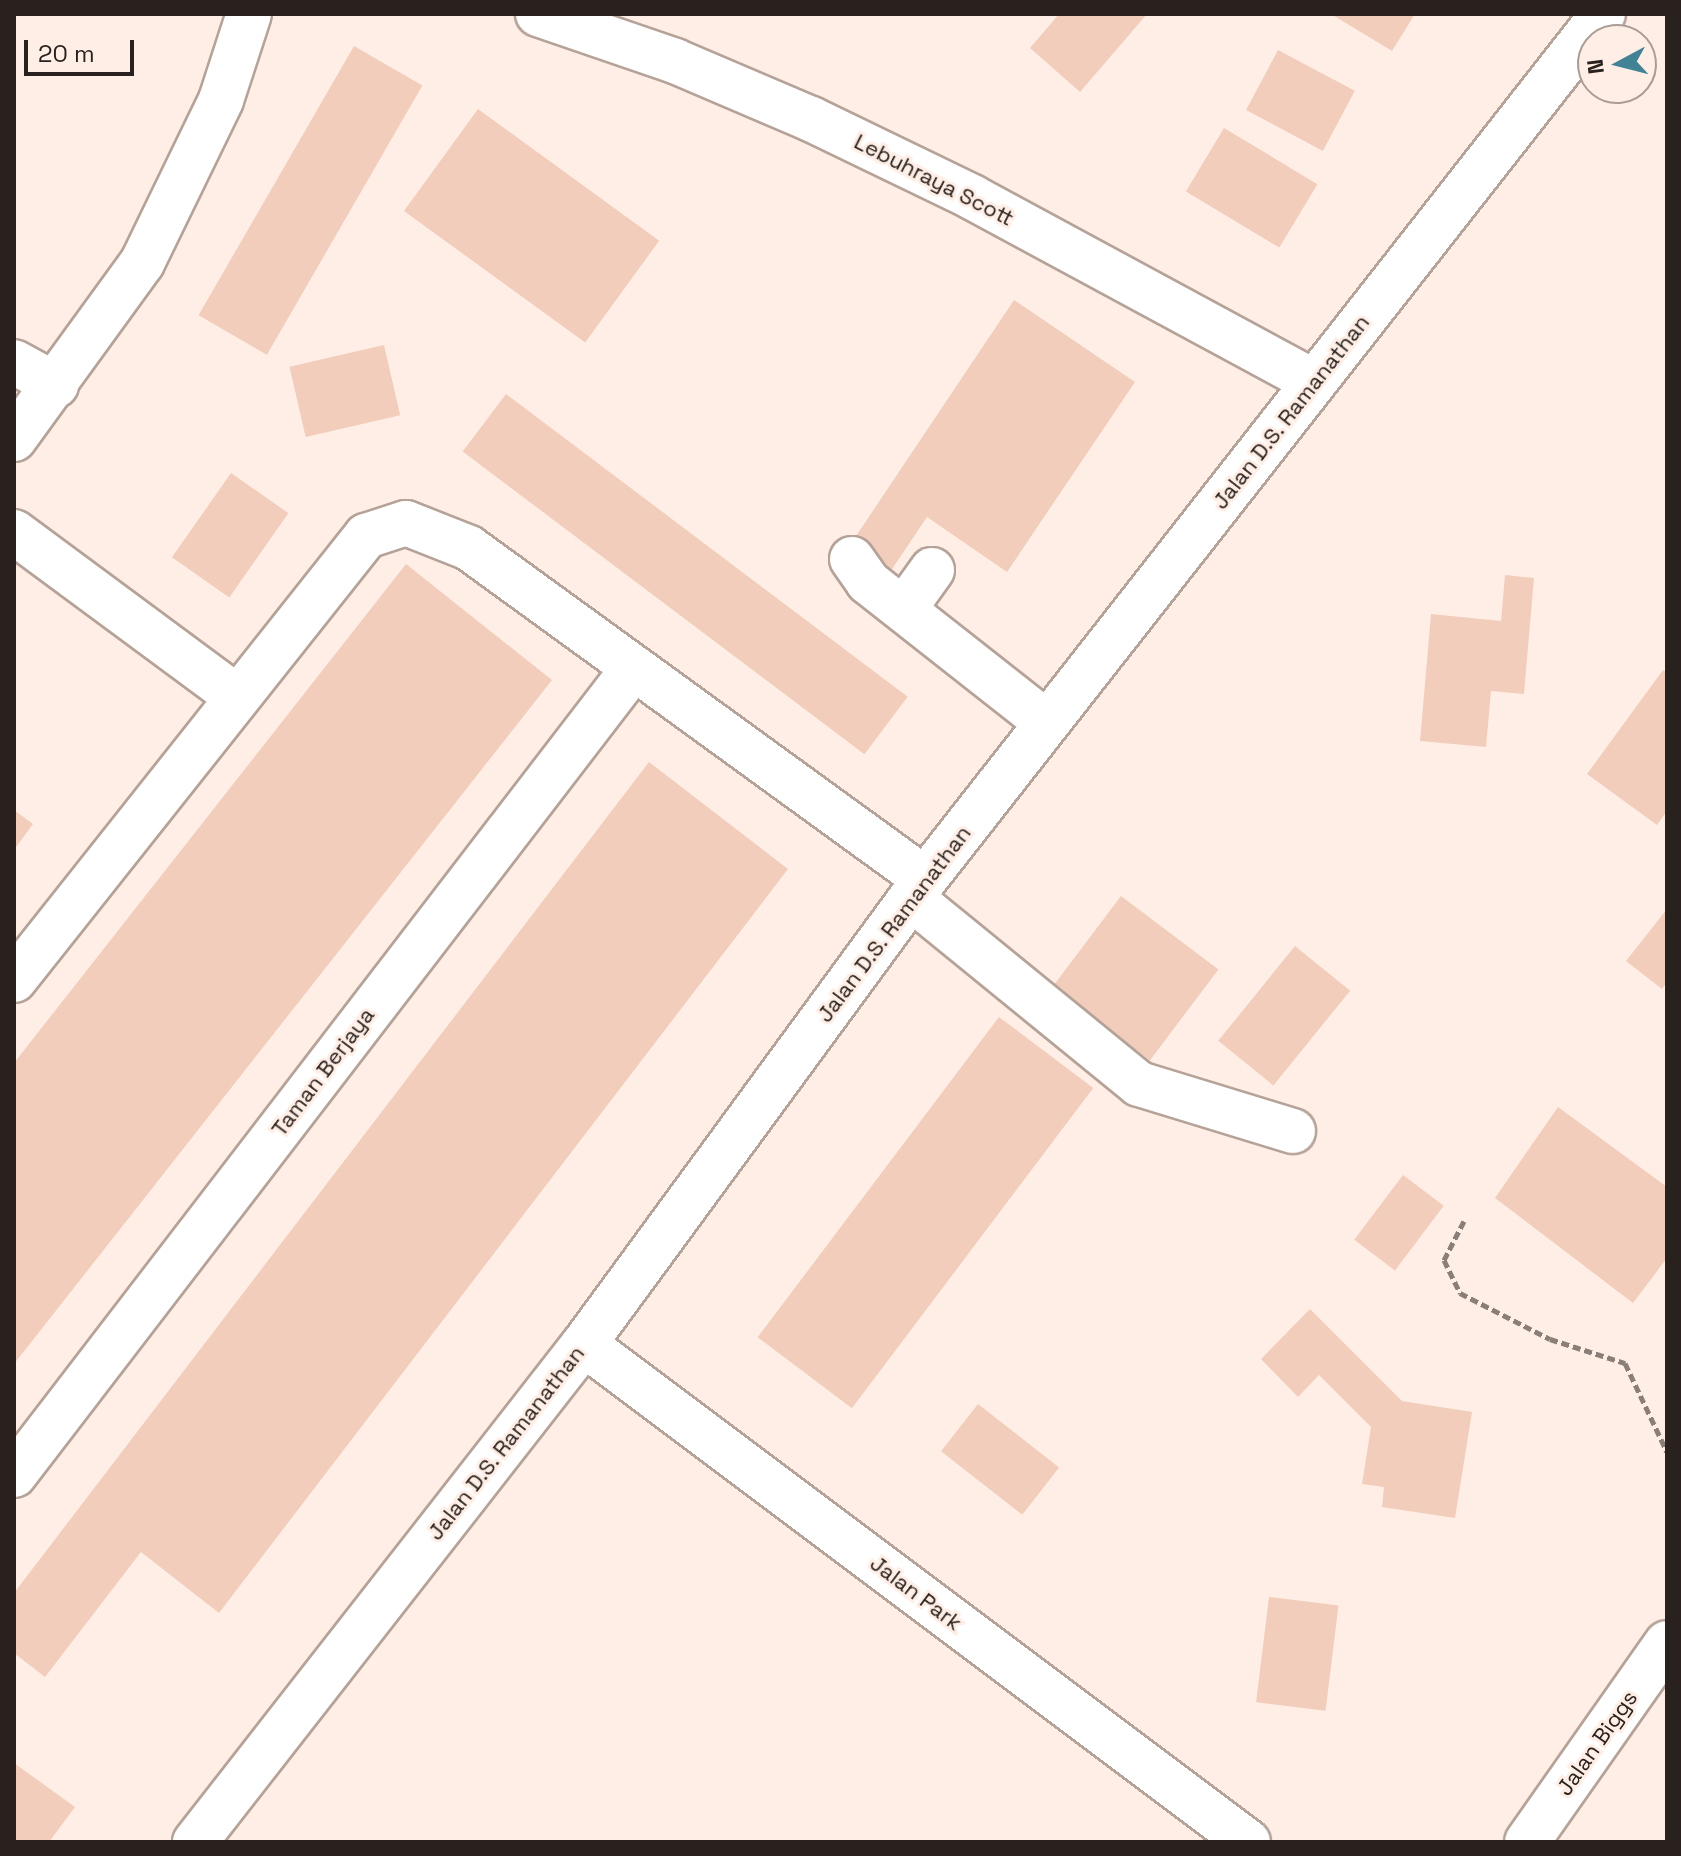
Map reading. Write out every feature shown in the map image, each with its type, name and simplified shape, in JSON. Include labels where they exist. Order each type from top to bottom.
[{"type":"street","points":[[14,439],[142,263],[221,100],[249,14]]},
{"type":"street","name":"Lebuhraya Scott","points":[[538,14],[675,61],[811,119],[972,197],[1314,382]]},
{"type":"street","name":"Jalan D.S. Ramanathan","points":[[195,1842],[584,1344],[918,889],[1603,14]]},
{"type":"street","points":[[14,362],[56,385]]},
{"type":"street","points":[[14,980],[236,696],[366,536],[406,523],[469,548],[633,669],[918,889],[1139,1084],[1293,1131]]},
{"type":"street","points":[[14,532],[236,696]]},
{"type":"street","points":[[852,559],[868,582],[1047,723]]},
{"type":"street","points":[[904,609],[932,570]]},
{"type":"street","name":"Taman Berjaya","points":[[14,1475],[633,669]]},
{"type":"street","name":"Jalan Park","points":[[584,1344],[1248,1842]]},
{"type":"street","name":"Jalan Biggs","points":[[1527,1842],[1667,1643]]},
{"type":"path","points":[[1464,1221],[1444,1260],[1460,1293],[1550,1339],[1625,1363],[1667,1452]]},
{"type":"building","points":[[1059,14],[1147,14],[1080,92],[1030,48]]},
{"type":"building","points":[[1331,14],[1415,14],[1392,51]]},
{"type":"building","points":[[354,46],[422,86],[267,355],[199,315]]},
{"type":"building","points":[[1278,50],[1355,91],[1323,151],[1246,110]]},
{"type":"building","points":[[478,109],[659,241],[585,343],[404,211]]},
{"type":"building","points":[[1224,128],[1317,184],[1279,248],[1186,191]]},
{"type":"building","points":[[1014,300],[1135,382],[1007,572],[927,517],[888,575],[848,548]]},
{"type":"building","points":[[384,345],[400,415],[306,437],[289,367]]},
{"type":"building","points":[[506,394],[908,697],[864,754],[463,452]]},
{"type":"building","points":[[231,473],[288,513],[229,598],[172,557]]},
{"type":"building","points":[[406,564],[552,680],[14,1364],[14,1063]]},
{"type":"building","points":[[1505,575],[1534,578],[1524,694],[1491,691],[1486,747],[1420,741],[1431,614],[1501,621]]},
{"type":"building","points":[[1663,670],[1667,673],[1667,811],[1657,825],[1587,774]]},
{"type":"building","points":[[649,762],[788,869],[219,1613],[141,1552],[45,1677],[14,1653],[14,1593]]},
{"type":"building","points":[[14,810],[33,824],[14,850]]},
{"type":"building","points":[[1121,896],[1218,969],[1150,1060],[1052,987]]},
{"type":"building","points":[[1667,909],[1667,982],[1662,989],[1626,961]]},
{"type":"building","points":[[1295,946],[1350,991],[1273,1085],[1218,1041]]},
{"type":"building","points":[[999,1017],[1093,1088],[852,1408],[758,1337]]},
{"type":"building","points":[[1558,1107],[1667,1187],[1667,1258],[1633,1303],[1495,1198]]},
{"type":"building","points":[[1403,1175],[1444,1206],[1395,1270],[1354,1240]]},
{"type":"building","points":[[1310,1309],[1402,1401],[1472,1412],[1455,1518],[1382,1507],[1384,1487],[1362,1484],[1371,1427],[1319,1375],[1298,1397],[1261,1359]]},
{"type":"building","points":[[978,1404],[1059,1467],[1022,1515],[941,1451]]},
{"type":"building","points":[[1269,1597],[1338,1606],[1326,1711],[1256,1702]]},
{"type":"building","points":[[14,1763],[75,1807],[49,1842],[14,1842]]}]
